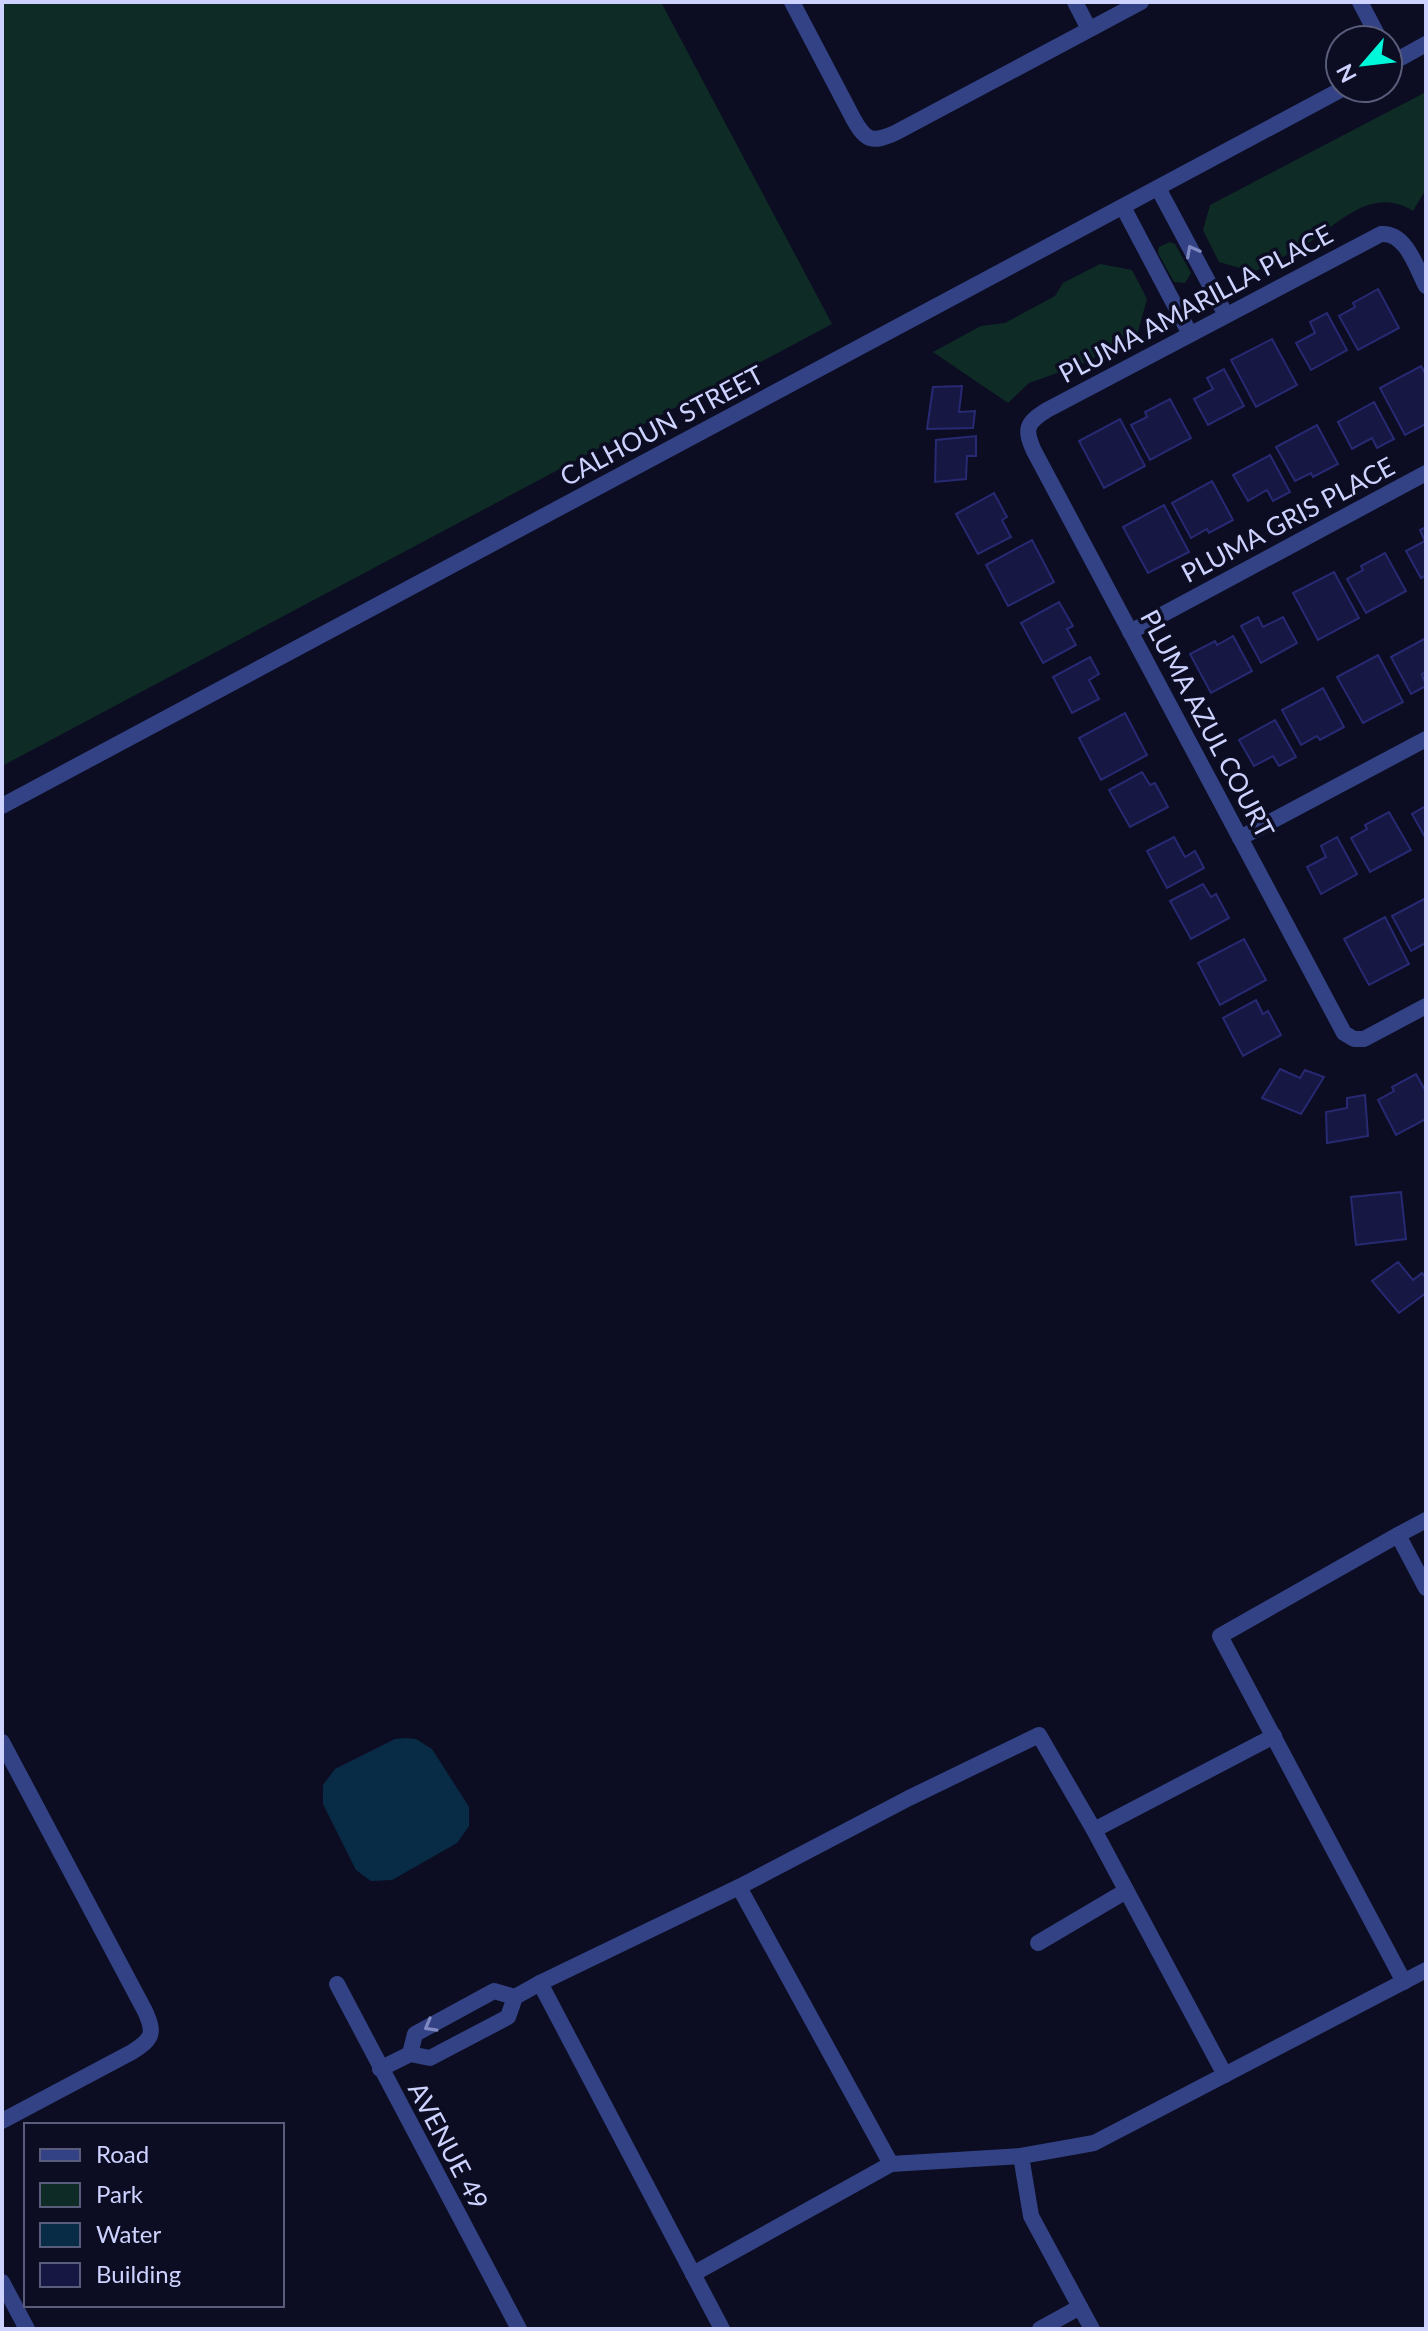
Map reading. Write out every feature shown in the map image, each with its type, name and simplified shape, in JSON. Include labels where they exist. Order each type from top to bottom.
[{"type":"street","points":[[792,2],[854,120],[862,133],[871,139],[881,139],[895,133],[1141,2]]},
{"type":"street","points":[[1075,2],[1089,29]]},
{"type":"street","points":[[1360,2],[1372,24]]},
{"type":"street","points":[[1404,54],[1426,44]]},
{"type":"street","name":"CALHOUN STREET","points":[[2,806],[1324,99]]},
{"type":"street","points":[[1158,188],[1226,315]]},
{"type":"street","points":[[1123,207],[1190,334]]},
{"type":"street","name":"PLUMA AMARILLA PLACE","points":[[1027,427],[1047,410],[1381,234],[1392,233],[1401,240],[1426,286]]},
{"type":"street","name":"PLUMA AZUL COURT","points":[[1027,427],[1034,451],[1344,1033],[1354,1039],[1364,1039],[1426,1006]]},
{"type":"street","name":"PLUMA GRIS PLACE","points":[[1130,632],[1426,473]]},
{"type":"street","points":[[1240,838],[1426,739]]},
{"type":"street","points":[[1404,1982],[1220,1636],[1426,1520]]},
{"type":"street","points":[[1398,1535],[1426,1588]]},
{"type":"street","points":[[380,2069],[410,2054],[430,2058],[508,2017],[515,1997],[540,1983],[739,1887],[909,1798],[1039,1735],[1094,1830],[1225,2075]]},
{"type":"street","points":[[1094,1830],[1274,1736]]},
{"type":"street","points":[[2,1742],[145,2011],[152,2036],[132,2052],[2,2121]]},
{"type":"street","points":[[739,1887],[891,2164]]},
{"type":"street","points":[[1038,1943],[1126,1891]]},
{"type":"street","points":[[693,2274],[891,2164],[1021,2156],[1094,2143],[1426,1970]]},
{"type":"street","points":[[540,1983],[722,2329]]},
{"type":"street","name":"AVENUE 49","points":[[337,1984],[519,2329]]},
{"type":"street","points":[[410,2054],[415,2034],[494,1991],[515,1997]]},
{"type":"street","points":[[459,2010],[473,2036]]},
{"type":"street","points":[[1021,2156],[1031,2216],[1092,2329]]},
{"type":"street","points":[[2,2282],[27,2329]]},
{"type":"street","points":[[1040,2329],[1080,2307]]},
{"type":"green space","points":[[2,2],[661,2],[832,324],[2,766]]},
{"type":"green space","points":[[1426,92],[1426,189],[1413,211],[1386,202],[1360,208],[1307,244],[1254,272],[1219,262],[1203,230],[1210,205]]},
{"type":"green space","points":[[1170,242],[1175,244],[1191,273],[1185,283],[1174,282],[1158,253],[1159,247]]},
{"type":"green space","points":[[1100,264],[1132,270],[1147,299],[1137,335],[1080,365],[1029,383],[1008,403],[933,352],[981,326],[1005,323],[1055,296],[1063,283]]},
{"type":"water","points":[[395,1739],[416,1739],[432,1749],[469,1807],[469,1826],[457,1843],[392,1880],[371,1881],[356,1870],[323,1804],[323,1785],[335,1769]]},
{"type":"building","points":[[1378,289],[1399,328],[1358,350],[1339,316],[1355,307],[1353,303]]},
{"type":"building","points":[[1327,313],[1347,350],[1311,370],[1296,343],[1315,333],[1310,322]]},
{"type":"building","points":[[1272,339],[1297,385],[1256,407],[1231,360]]},
{"type":"building","points":[[1421,366],[1426,375],[1426,424],[1405,435],[1380,388]]},
{"type":"building","points":[[1224,369],[1244,406],[1208,425],[1194,399],[1213,389],[1207,378]]},
{"type":"building","points":[[962,386],[959,412],[975,411],[973,428],[927,429],[933,387]]},
{"type":"building","points":[[1170,399],[1191,438],[1150,460],[1131,425],[1147,417],[1145,412]]},
{"type":"building","points":[[1374,402],[1394,439],[1377,448],[1372,438],[1352,449],[1338,422]]},
{"type":"building","points":[[1120,419],[1145,466],[1104,488],[1079,441]]},
{"type":"building","points":[[1317,425],[1338,464],[1313,477],[1311,473],[1295,481],[1276,447]]},
{"type":"building","points":[[976,436],[976,456],[967,456],[966,479],[935,482],[936,440]]},
{"type":"building","points":[[1270,455],[1290,492],[1273,501],[1267,490],[1248,501],[1233,475]]},
{"type":"building","points":[[1212,481],[1233,520],[1209,533],[1207,529],[1191,538],[1172,503]]},
{"type":"building","points":[[994,493],[1007,517],[1002,520],[1011,537],[978,554],[956,514]]},
{"type":"building","points":[[1164,505],[1189,552],[1148,573],[1123,527]]},
{"type":"building","points":[[1426,527],[1426,575],[1421,578],[1406,551],[1425,541],[1420,530]]},
{"type":"building","points":[[1032,540],[1054,582],[1008,606],[986,565]]},
{"type":"building","points":[[1385,553],[1406,591],[1366,613],[1347,579],[1363,570],[1361,566]]},
{"type":"building","points":[[1334,572],[1359,618],[1318,640],[1293,593]]},
{"type":"building","points":[[1059,602],[1073,626],[1067,629],[1076,645],[1043,663],[1021,623]]},
{"type":"building","points":[[1258,617],[1263,627],[1283,617],[1297,643],[1261,663],[1241,626]]},
{"type":"building","points":[[1233,636],[1252,671],[1211,693],[1190,654]]},
{"type":"building","points":[[1426,638],[1426,672],[1422,674],[1426,686],[1411,694],[1391,657]]},
{"type":"building","points":[[1378,655],[1403,702],[1363,723],[1337,677]]},
{"type":"building","points":[[1090,657],[1099,674],[1089,680],[1099,699],[1072,713],[1053,677]]},
{"type":"building","points":[[1323,688],[1344,727],[1320,740],[1317,736],[1301,745],[1282,710]]},
{"type":"building","points":[[1125,713],[1147,755],[1101,780],[1079,738]]},
{"type":"building","points":[[1275,720],[1296,757],[1279,766],[1273,756],[1254,766],[1239,740]]},
{"type":"building","points":[[1142,772],[1150,785],[1155,783],[1168,807],[1130,827],[1109,790]]},
{"type":"building","points":[[1426,806],[1426,839],[1412,814]]},
{"type":"building","points":[[1389,812],[1411,850],[1370,872],[1351,838],[1367,829],[1365,825]]},
{"type":"building","points":[[1174,837],[1185,857],[1195,851],[1204,868],[1167,888],[1147,851]]},
{"type":"building","points":[[1337,837],[1357,874],[1321,894],[1307,867],[1326,857],[1321,846]]},
{"type":"building","points":[[1203,884],[1211,897],[1216,894],[1229,918],[1191,939],[1170,901]]},
{"type":"building","points":[[1426,898],[1426,943],[1411,951],[1392,916]]},
{"type":"building","points":[[1385,917],[1409,964],[1369,985],[1344,939]]},
{"type":"building","points":[[1244,939],[1266,980],[1220,1005],[1198,963]]},
{"type":"building","points":[[1256,1000],[1263,1014],[1268,1011],[1281,1035],[1243,1056],[1223,1018]]},
{"type":"building","points":[[1280,1069],[1300,1078],[1305,1070],[1324,1077],[1301,1114],[1262,1098]]},
{"type":"building","points":[[1416,1074],[1426,1092],[1426,1119],[1396,1135],[1378,1100],[1394,1091],[1392,1087]]},
{"type":"building","points":[[1365,1095],[1368,1136],[1327,1143],[1326,1112],[1347,1108],[1347,1098]]},
{"type":"building","points":[[1401,1192],[1406,1239],[1356,1245],[1351,1197]]},
{"type":"building","points":[[1398,1262],[1413,1280],[1422,1273],[1426,1278],[1426,1293],[1399,1313],[1372,1281]]}]
